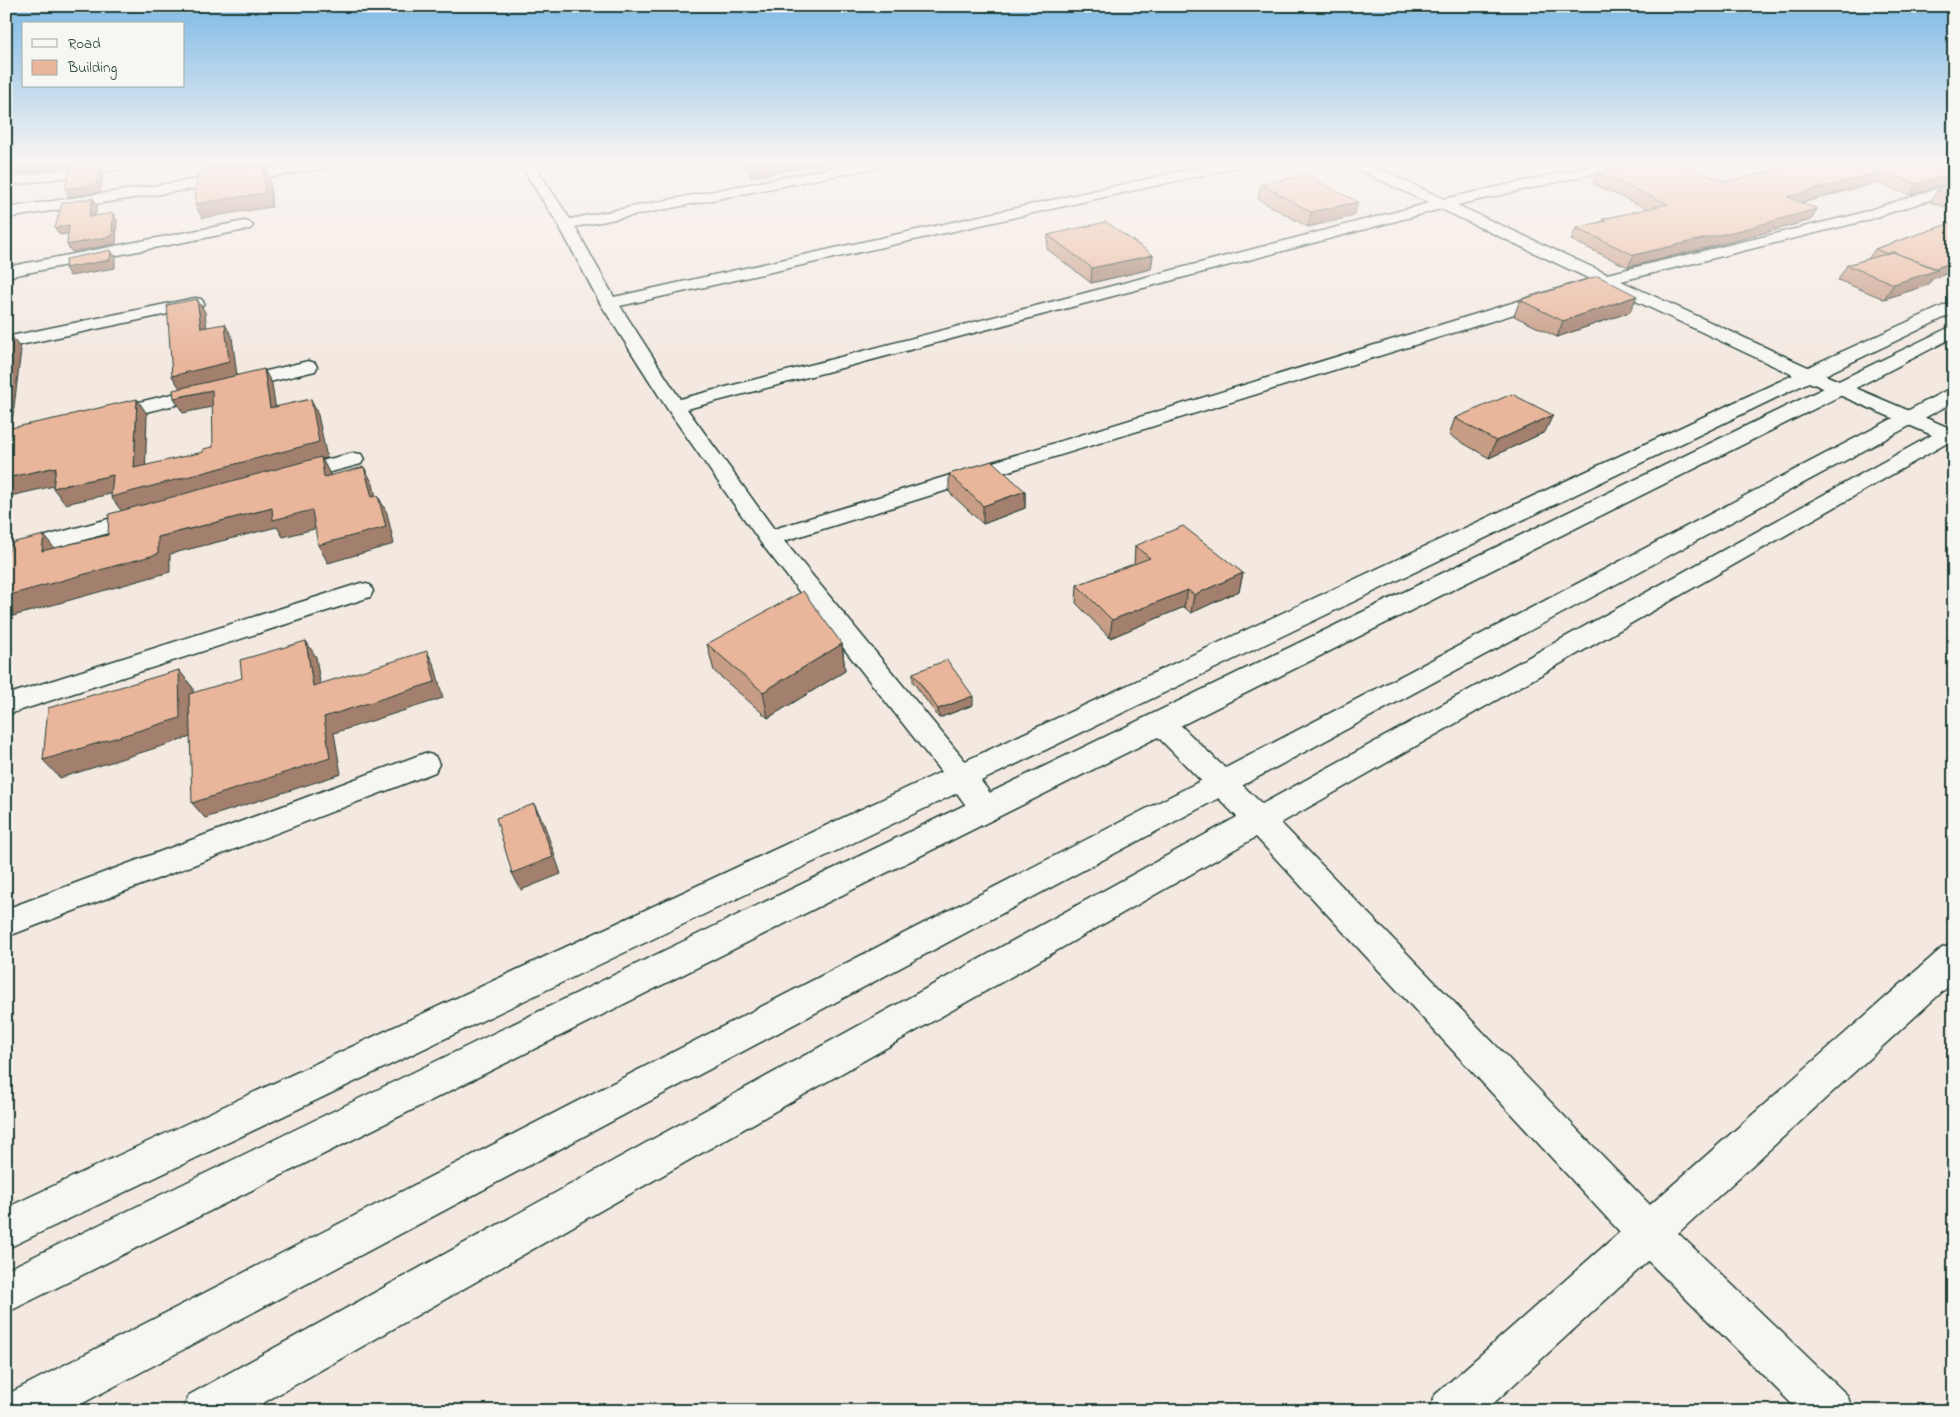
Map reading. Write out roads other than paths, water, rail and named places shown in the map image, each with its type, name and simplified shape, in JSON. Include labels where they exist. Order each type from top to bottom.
[{"type":"street","points":[[6,272],[229,229]]},
{"type":"street","points":[[569,229],[610,303],[675,406],[769,538],[987,809]]},
{"type":"street","points":[[610,303],[941,229]]},
{"type":"street","points":[[675,406],[1347,229]]},
{"type":"street","points":[[1496,229],[1839,389],[1952,434]]},
{"type":"street","points":[[769,538],[1605,280],[1813,229]]},
{"type":"street","points":[[6,343],[195,303]]},
{"type":"street","points":[[6,1229],[1954,306]]},
{"type":"street","points":[[6,1292],[1839,389],[1954,330]]},
{"type":"street","points":[[91,420],[308,367]]},
{"type":"street","points":[[22,1411],[1222,783],[1954,394]]},
{"type":"street","points":[[205,1411],[1952,434]]},
{"type":"street","points":[[266,482],[353,459]]},
{"type":"street","points":[[6,554],[160,512]]},
{"type":"street","points":[[6,705],[360,591]]},
{"type":"street","points":[[1161,723],[1259,820],[1649,1233],[1831,1411]]},
{"type":"street","points":[[6,923],[425,764]]},
{"type":"street","points":[[1451,1411],[1954,959]]}]
